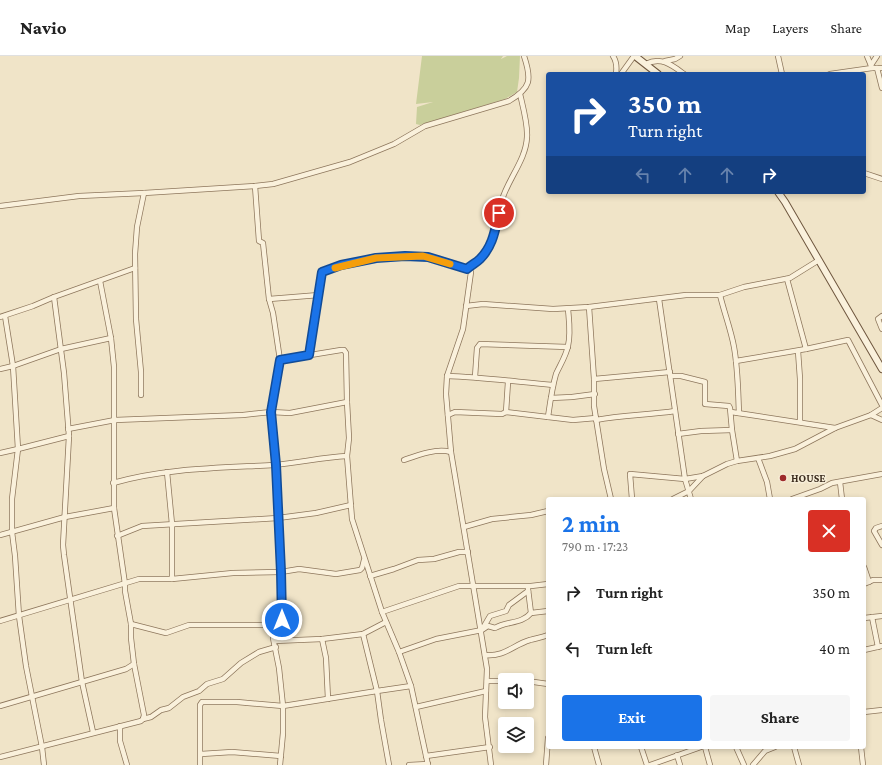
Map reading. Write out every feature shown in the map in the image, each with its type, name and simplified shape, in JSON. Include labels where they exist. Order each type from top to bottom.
[{"type":"main road","points":[[634,56],[656,72]]},
{"type":"main road","points":[[779,194],[882,369]]},
{"type":"street","points":[[0,206],[66,197],[144,194],[255,186],[281,182],[350,162],[390,146],[425,126],[509,100],[526,89],[528,83],[524,56]]},
{"type":"street","points":[[613,56],[617,66],[616,72]]},
{"type":"street","points":[[622,72],[634,56]]},
{"type":"street","points":[[663,62],[680,56]]},
{"type":"street","points":[[778,56],[782,72]]},
{"type":"street","points":[[867,56],[875,67],[882,88]]},
{"type":"street","points":[[875,67],[877,56]]},
{"type":"street","points":[[646,64],[657,60],[669,64],[681,72]]},
{"type":"street","points":[[843,72],[875,67]]},
{"type":"street","points":[[467,269],[478,261],[488,250],[492,241],[502,199],[516,170],[524,148],[527,137],[520,94]]},
{"type":"street","points":[[866,175],[882,179]]},
{"type":"street","points":[[255,186],[259,241],[263,243],[269,299],[273,313],[280,360],[271,412],[276,465],[281,572],[282,620],[273,638],[276,647],[283,706],[280,765]]},
{"type":"street","points":[[141,395],[142,372],[136,319],[135,268],[137,227],[144,194]]},
{"type":"street","points":[[309,355],[322,272],[341,265],[376,258],[423,256],[467,269],[471,272],[462,334],[447,376],[446,394],[451,452],[482,630],[487,669],[485,718],[491,765]]},
{"type":"street","points":[[466,306],[483,304],[553,310],[686,295],[720,295],[744,287],[787,279],[819,260]]},
{"type":"street","points":[[0,317],[135,268]]},
{"type":"street","points":[[787,279],[806,349]]},
{"type":"street","points":[[100,281],[111,338],[114,374],[114,508],[125,584],[124,591],[131,624],[134,664],[144,715],[143,719]]},
{"type":"street","points":[[269,299],[319,295]]},
{"type":"street","points":[[720,295],[734,345],[738,381],[739,413]]},
{"type":"street","points":[[54,297],[65,382],[68,429],[64,545],[70,600],[82,682],[93,732]]},
{"type":"street","points":[[659,299],[685,479],[690,497]]},
{"type":"street","points":[[589,307],[596,419],[604,469],[611,497]]},
{"type":"street","points":[[548,417],[553,385],[568,347],[570,331],[568,308]]},
{"type":"street","points":[[5,316],[13,366],[18,449],[13,495],[12,532],[19,616],[26,666],[42,747],[44,765]]},
{"type":"street","points":[[882,316],[878,319],[882,330]]},
{"type":"street","points":[[0,369],[61,349],[111,338]]},
{"type":"street","points":[[736,361],[798,351],[848,340],[882,405]]},
{"type":"street","points":[[475,377],[477,348],[480,344],[568,347]]},
{"type":"street","points":[[280,360],[344,350],[346,353],[349,438],[347,456],[352,519],[382,612],[399,652],[411,686],[416,707],[428,764],[409,765]]},
{"type":"street","points":[[798,351],[800,379],[800,422]]},
{"type":"street","points":[[594,379],[670,374],[705,382],[705,404],[728,406],[731,412],[737,461]]},
{"type":"street","points":[[447,376],[475,377],[508,382],[553,385]]},
{"type":"street","points":[[506,412],[508,382]]},
{"type":"street","points":[[551,398],[595,394]]},
{"type":"street","points":[[68,429],[115,420],[243,415],[271,412],[290,413],[347,402]]},
{"type":"street","points":[[632,497],[630,474],[685,479],[703,476],[726,464],[770,456],[795,449],[835,428],[871,415],[882,408]]},
{"type":"street","points":[[448,416],[455,412],[502,414],[506,412],[573,420],[675,411]]},
{"type":"street","points":[[731,412],[835,428]]},
{"type":"street","points":[[871,415],[882,420]]},
{"type":"street","points":[[678,434],[700,431],[732,430]]},
{"type":"street","points":[[0,452],[18,449],[68,436]]},
{"type":"street","points":[[404,460],[438,451],[444,450],[451,452]]},
{"type":"street","points":[[114,483],[145,475],[167,472],[222,467],[276,465],[347,456]]},
{"type":"street","points":[[758,458],[767,482],[770,497]]},
{"type":"street","points":[[167,472],[172,524],[172,579]]},
{"type":"street","points":[[798,497],[832,484],[882,474]]},
{"type":"street","points":[[677,497],[689,491],[703,476]]},
{"type":"street","points":[[840,482],[842,497]]},
{"type":"street","points":[[117,536],[142,526],[278,518],[316,513],[351,505]]},
{"type":"street","points":[[0,535],[65,517],[114,508]]},
{"type":"street","points":[[464,527],[492,519],[525,516],[546,511]]},
{"type":"street","points":[[882,526],[876,528],[874,531],[882,544]]},
{"type":"street","points":[[370,576],[418,560],[434,559],[459,552],[468,552]]},
{"type":"street","points":[[0,621],[144,579],[172,579],[233,573],[281,572],[305,569],[341,574],[360,570],[362,568],[364,558]]},
{"type":"street","points":[[866,573],[869,582]]},
{"type":"street","points":[[866,583],[882,580]]},
{"type":"street","points":[[382,612],[459,586],[528,589],[546,584]]},
{"type":"street","points":[[528,589],[531,613]]},
{"type":"street","points":[[482,630],[490,616],[506,611],[509,605],[528,589]]},
{"type":"street","points":[[399,652],[436,639],[482,630],[488,626],[495,628],[514,623],[531,613],[546,611]]},
{"type":"street","points":[[866,618],[882,616]]},
{"type":"street","points":[[866,650],[880,646],[872,618]]},
{"type":"street","points":[[274,641],[322,639],[363,634],[386,622]]},
{"type":"street","points":[[131,624],[166,633],[189,625],[279,624]]},
{"type":"street","points":[[363,634],[377,691],[390,765]]},
{"type":"street","points":[[485,656],[494,656],[504,653],[530,640],[538,640],[546,636]]},
{"type":"street","points":[[322,639],[326,658],[328,699]]},
{"type":"street","points":[[0,757],[150,717],[161,710],[169,708],[182,697],[199,691],[207,684],[223,678],[241,663],[259,652],[276,647]]},
{"type":"street","points":[[0,706],[126,669],[134,664]]},
{"type":"street","points":[[487,681],[498,681]]},
{"type":"street","points":[[534,682],[546,684]]},
{"type":"street","points":[[200,765],[200,705],[202,702],[237,702],[283,706],[411,686]]},
{"type":"street","points":[[416,707],[486,691]]},
{"type":"street","points":[[866,712],[882,710]]},
{"type":"street","points":[[120,726],[120,741],[127,765]]},
{"type":"street","points":[[426,756],[490,748]]},
{"type":"street","points":[[546,765],[547,749]]},
{"type":"street","points":[[595,749],[599,765]]},
{"type":"street","points":[[642,749],[647,765]]},
{"type":"street","points":[[650,765],[695,749]]},
{"type":"street","points":[[706,749],[710,765]]},
{"type":"street","points":[[737,749],[744,765]]},
{"type":"street","points":[[753,765],[765,751],[770,749]]},
{"type":"street","points":[[795,749],[799,765]]},
{"type":"street","points":[[861,749],[863,765]]},
{"type":"street","points":[[201,754],[232,752],[281,756]]},
{"type":"street","points":[[677,755],[680,765]]},
{"type":"green space","points":[[422,56],[503,56],[501,59],[507,56],[520,56],[517,92],[505,99],[420,125],[416,124],[417,107],[433,102],[416,104]]},
{"type":"slow traffic","points":[[335,268],[341,265],[376,258],[405,256],[423,256],[450,264]]},
{"type":"place","name":"HOUSE","points":[[783,478]]},
{"type":"route","points":[[282,620],[276,465],[271,412],[280,360],[309,355],[322,272],[341,265],[376,258],[405,256],[428,257],[467,269],[478,261],[488,250],[492,241],[499,213]]}]
